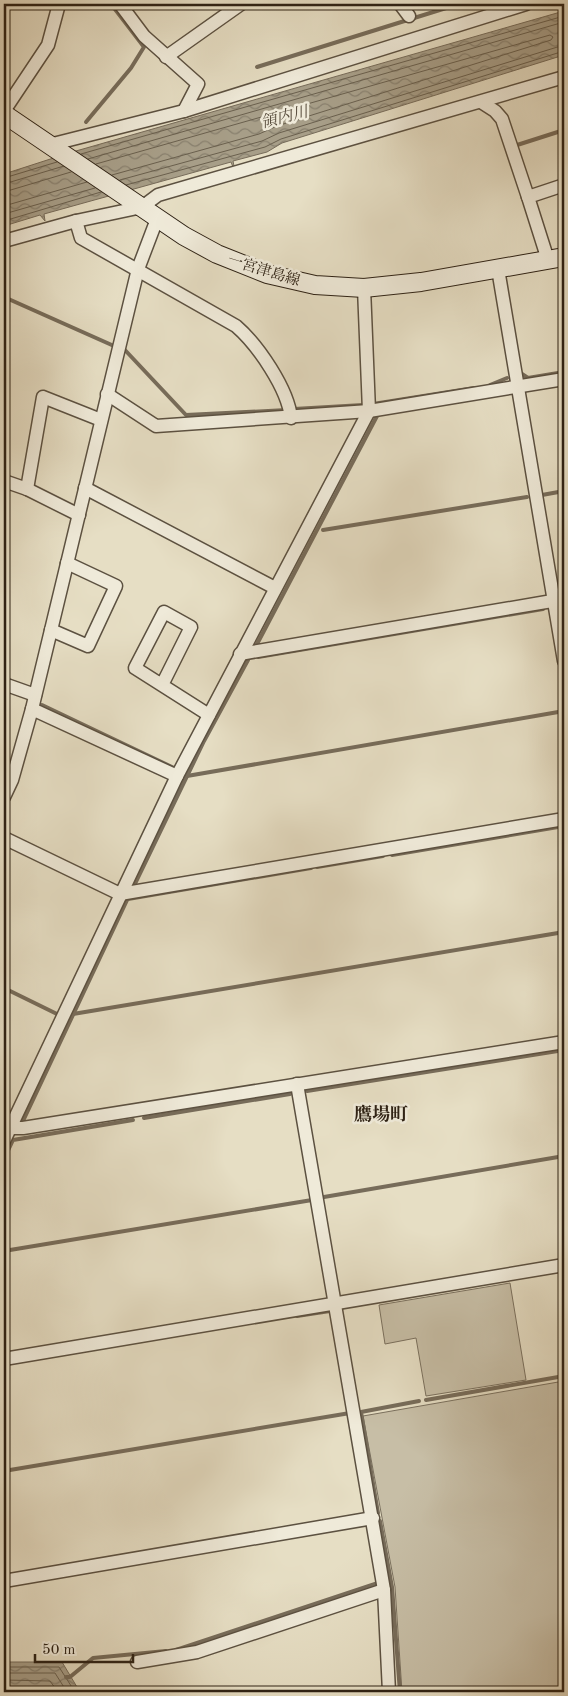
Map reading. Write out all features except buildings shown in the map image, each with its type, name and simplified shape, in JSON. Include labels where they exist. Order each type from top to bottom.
[{"type":"main road","name":"一宮津島線","points":[[4,113],[157,219],[217,254],[268,274],[315,285],[364,288],[421,282],[556,259]]},
{"type":"street","points":[[4,113],[48,45],[59,4]]},
{"type":"street","points":[[120,4],[144,36],[198,84],[184,110]]},
{"type":"street","points":[[166,57],[241,4]]},
{"type":"street","points":[[400,4],[409,16]]},
{"type":"street","points":[[53,148],[184,110],[526,4]]},
{"type":"street","points":[[4,242],[136,204],[158,195],[564,77]]},
{"type":"street","points":[[481,102],[502,119],[528,197],[556,259]]},
{"type":"street","points":[[528,197],[564,186]]},
{"type":"street","points":[[4,797],[12,780],[32,709],[138,269],[157,219]]},
{"type":"street","points":[[76,222],[81,238],[236,326],[247,335],[255,344],[290,404],[291,418]]},
{"type":"street","points":[[498,268],[516,387],[559,600],[564,661]]},
{"type":"street","points":[[6,1133],[177,776],[369,411],[364,288]]},
{"type":"street","points":[[107,394],[156,426],[291,418],[369,411],[564,379]]},
{"type":"street","points":[[27,489],[43,397],[101,420]]},
{"type":"street","points":[[4,481],[27,489],[79,515]]},
{"type":"street","points":[[85,488],[275,588]]},
{"type":"street","points":[[51,630],[88,646],[116,586],[67,564]]},
{"type":"street","points":[[240,654],[559,600]]},
{"type":"street","points":[[162,685],[191,627],[164,612],[135,668],[162,685],[209,714]]},
{"type":"street","points":[[4,684],[35,695]]},
{"type":"street","points":[[32,709],[177,776]]},
{"type":"street","points":[[4,838],[120,894],[564,819]]},
{"type":"street","points":[[6,1133],[297,1084],[564,1042]]},
{"type":"street","points":[[297,1084],[384,1590],[389,1692]]},
{"type":"street","points":[[4,1359],[564,1265]]},
{"type":"street","points":[[4,1581],[373,1518]]},
{"type":"street","points":[[137,1662],[197,1652],[384,1590]]},
{"type":"shaded area","points":[[510,1283],[526,1380],[426,1396],[416,1338],[385,1344],[379,1305]]},
{"type":"shaded area","points":[[564,1381],[564,1692],[402,1692],[395,1587],[363,1416]]},
{"type":"water","name":"領内川","points":[[564,11],[564,55],[282,143],[267,152],[233,161],[233,167],[231,162],[44,214],[45,221],[40,215],[4,226],[4,174],[69,153]]},
{"type":"water","points":[[4,1662],[62,1662],[80,1692],[4,1692]]},
{"type":"waterway","points":[[86,122],[131,68],[144,47],[111,4]]},
{"type":"waterway","points":[[257,67],[459,4]]},
{"type":"waterway","points":[[514,146],[564,130]]},
{"type":"waterway","points":[[4,297],[114,346]]},
{"type":"waterway","points":[[124,349],[186,415],[287,410]]},
{"type":"waterway","points":[[522,374],[528,378],[564,372]]},
{"type":"waterway","points":[[490,385],[507,378]]},
{"type":"waterway","points":[[373,404],[474,388]]},
{"type":"waterway","points":[[294,409],[363,405]]},
{"type":"waterway","points":[[256,646],[377,416]]},
{"type":"waterway","points":[[542,495],[564,491]]},
{"type":"waterway","points":[[323,530],[527,497]]},
{"type":"waterway","points":[[258,657],[543,609]]},
{"type":"waterway","points":[[133,888],[204,741],[248,660]]},
{"type":"waterway","points":[[42,705],[174,768]]},
{"type":"waterway","points":[[187,776],[564,711]]},
{"type":"waterway","points":[[392,855],[564,826]]},
{"type":"waterway","points":[[317,867],[383,856]]},
{"type":"waterway","points":[[128,899],[311,868]]},
{"type":"waterway","points":[[23,1121],[128,898]]},
{"type":"waterway","points":[[73,1014],[564,932]]},
{"type":"waterway","points":[[4,988],[57,1014]]},
{"type":"waterway","points":[[307,1091],[564,1050]]},
{"type":"waterway","points":[[144,1118],[290,1094]]},
{"type":"waterway","points":[[4,1159],[13,1140],[133,1120]]},
{"type":"waterway","points":[[324,1197],[564,1156]]},
{"type":"waterway","points":[[4,1251],[312,1200]]},
{"type":"waterway","points":[[297,1316],[330,1311]]},
{"type":"waterway","points":[[426,1400],[564,1376]]},
{"type":"waterway","points":[[378,1513],[361,1412],[419,1401]]},
{"type":"waterway","points":[[4,1471],[350,1413]]},
{"type":"waterway","points":[[380,1521],[392,1587],[400,1692]]},
{"type":"waterway","points":[[176,1650],[378,1583]]},
{"type":"waterway","points":[[66,1677],[70,1677],[93,1658],[166,1651]]},
{"type":"district","name":"鷹場町","points":[[381,1114]]}]
